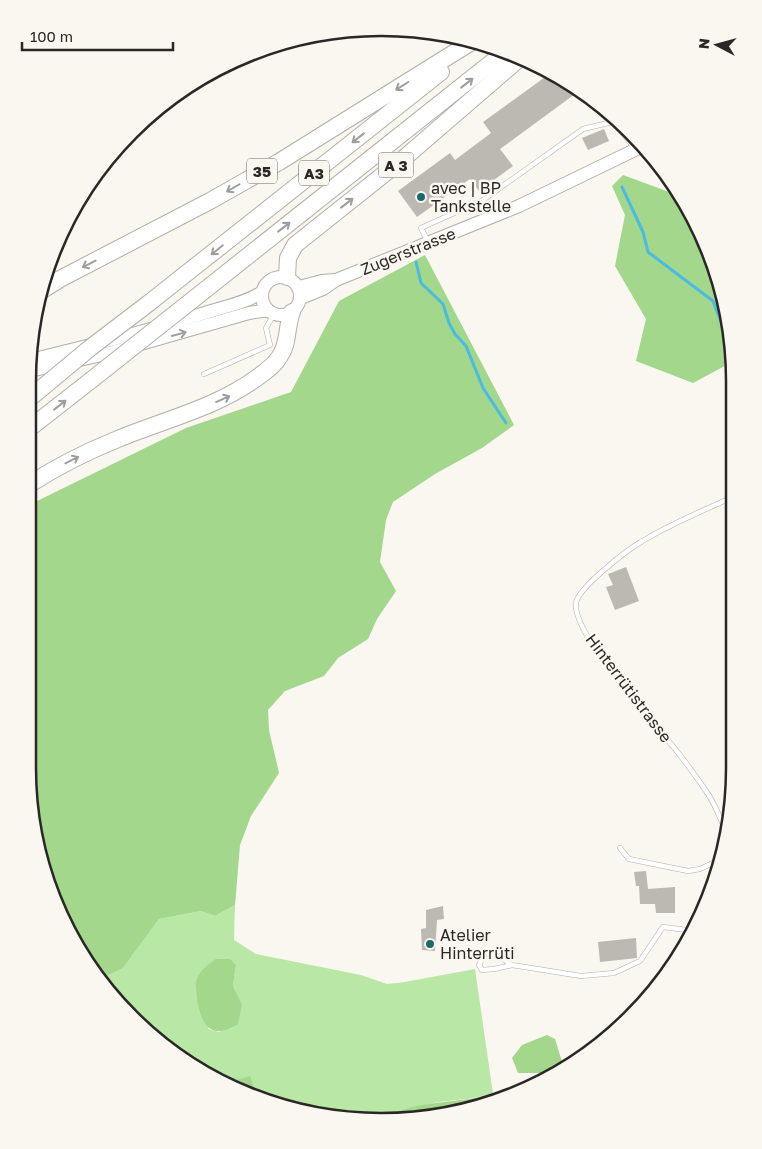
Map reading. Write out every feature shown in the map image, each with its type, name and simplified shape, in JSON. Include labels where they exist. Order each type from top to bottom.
[{"type":"highway","name":"35","points":[[50,285],[210,201],[279,162],[464,47]]},
{"type":"highway","name":"A3","points":[[36,393],[90,348],[149,304],[470,48]]},
{"type":"highway","name":"A3","points":[[36,423],[498,57]]},
{"type":"highway","name":"A 3","points":[[296,287],[288,258],[295,245],[409,154],[515,63]]},
{"type":"highway","points":[[36,481],[94,449],[139,430],[220,401],[242,389],[269,368],[281,355],[292,312]]},
{"type":"main road","name":"Zugerstrasse","points":[[37,358],[85,347],[249,299],[262,292],[274,277],[296,287],[323,289],[336,280],[518,206],[637,150]]},
{"type":"main road","points":[[36,370],[102,355],[262,311],[280,315],[292,312],[296,309],[296,287]]},
{"type":"main road","points":[[262,292],[263,302],[272,313]]},
{"type":"lane","points":[[428,243],[421,228],[483,200],[583,129],[609,123]]},
{"type":"lane","points":[[204,374],[270,345],[266,328],[272,313]]},
{"type":"lane","name":"Hinterrütistrasse","points":[[721,822],[708,793],[595,648],[577,617],[576,602],[582,592],[597,576],[641,542],[726,500]]},
{"type":"lane","points":[[620,848],[629,858],[688,871],[700,869],[712,863]]},
{"type":"lane","points":[[512,965],[494,953],[489,953],[482,958],[479,965],[482,970],[512,965],[581,976],[614,973],[640,961],[663,927],[685,930]]},
{"type":"green space","points":[[623,175],[670,192],[700,249],[719,314],[725,366],[693,383],[636,361],[646,319],[615,266],[625,215],[612,186]]},
{"type":"green space","points":[[425,255],[514,425],[482,448],[435,474],[393,502],[386,520],[380,562],[396,591],[377,619],[368,639],[338,658],[324,676],[285,691],[268,710],[269,730],[279,773],[251,816],[240,845],[235,905],[215,916],[201,911],[159,919],[123,968],[106,977],[82,940],[62,900],[48,857],[39,813],[36,768],[36,502],[186,428],[291,392],[339,301]]},
{"type":"green space","points":[[235,905],[234,940],[256,954],[361,975],[387,984],[475,969],[493,1094],[438,1102],[396,1112],[336,1110],[292,1101],[254,1089],[249,1077],[236,1081],[189,1055],[137,1012],[106,977],[123,968],[159,919],[201,911],[215,916]],"holes":[[[236,965],[233,986],[242,1004],[232,1028],[219,1032],[208,1029]]]},
{"type":"green space","points":[[216,959],[230,959],[236,965],[233,986],[242,1004],[238,1024],[221,1031],[208,1027],[204,1022],[199,1007],[196,985],[201,971]]},
{"type":"green space","points":[[547,1035],[555,1039],[562,1062],[541,1073],[518,1073],[512,1058],[522,1045]]},
{"type":"green space","points":[[250,1076],[254,1089],[249,1087],[236,1080]]},
{"type":"green space","points":[[487,1095],[448,1106],[398,1112],[414,1107]]},
{"type":"building","points":[[544,78],[574,95],[500,149],[513,166],[479,191],[470,179],[417,217],[398,191],[450,153],[455,160],[491,133],[483,122]]},
{"type":"building","points":[[604,129],[609,141],[588,150],[582,138]]},
{"type":"building","points":[[626,567],[639,601],[615,610],[606,587],[613,585],[608,574]]},
{"type":"building","points":[[646,871],[648,889],[675,887],[675,913],[656,913],[655,904],[640,904],[639,886],[636,886],[634,872]]},
{"type":"building","points":[[443,906],[444,919],[437,920],[435,951],[422,950],[421,929],[426,928],[426,910]]},
{"type":"building","points":[[636,938],[637,958],[600,962],[598,942]]},
{"type":"waterway","points":[[622,187],[643,232],[648,252],[713,301],[720,319]]},
{"type":"waterway","points":[[416,262],[421,283],[443,304],[449,323],[455,334],[466,346],[483,388],[506,423]]},
{"type":"place","name":"avec | BP Tankstelle","points":[[421,197]]},
{"type":"place","name":"Atelier Hinterrüti","points":[[430,944]]}]
